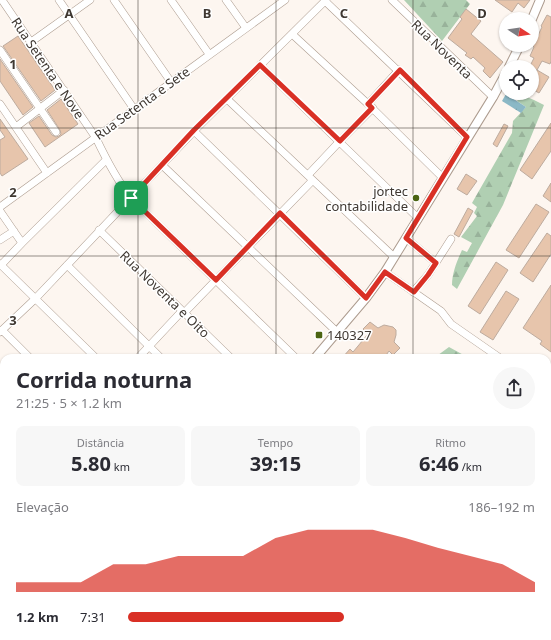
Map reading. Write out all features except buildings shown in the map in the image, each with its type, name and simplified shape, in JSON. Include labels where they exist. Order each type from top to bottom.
[{"type":"main road","points":[[535,12],[540,0]]},
{"type":"main road","points":[[318,354],[366,298],[385,272],[499,86]]},
{"type":"street","name":"Rua Setenta e Nove","points":[[2,0],[96,138],[106,160],[121,185],[131,198],[292,354]]},
{"type":"street","points":[[59,0],[134,109]]},
{"type":"street","points":[[31,42],[90,0]]},
{"type":"street","points":[[114,0],[171,82]]},
{"type":"street","points":[[171,0],[209,54]]},
{"type":"street","points":[[226,0],[246,28]]},
{"type":"street","name":"Rua Setenta e Sete","points":[[0,207],[284,0]]},
{"type":"street","points":[[26,354],[1,331],[35,299],[194,130],[326,0],[400,70],[467,137]]},
{"type":"street","name":"Rua Noventa","points":[[392,0],[493,97]]},
{"type":"street","points":[[292,34],[370,106],[443,178]]},
{"type":"street","points":[[0,50],[56,132]]},
{"type":"street","points":[[260,65],[418,218]]},
{"type":"street","points":[[141,354],[216,280],[280,213],[400,70]]},
{"type":"street","points":[[16,127],[64,90]]},
{"type":"street","points":[[227,99],[394,257]]},
{"type":"street","points":[[0,104],[47,173]]},
{"type":"street","points":[[194,130],[366,298]]},
{"type":"street","points":[[92,354],[1,265],[106,160]]},
{"type":"street","points":[[162,165],[247,248],[337,332]]},
{"type":"street","points":[[0,211],[22,243]]},
{"type":"street","name":"Rua Noventa e Oito","points":[[100,230],[226,354]]},
{"type":"street","points":[[0,240],[14,231]]},
{"type":"street","points":[[406,238],[436,263]]},
{"type":"street","points":[[414,292],[428,275],[451,239]]},
{"type":"street","points":[[67,265],[157,354]]},
{"type":"street","points":[[385,272],[441,311],[451,324],[494,354]]},
{"type":"green space","points":[[404,0],[466,0],[470,4],[442,41]]},
{"type":"green space","points":[[534,100],[544,105],[503,205],[457,289],[452,285],[455,267],[462,250],[467,252],[472,243],[461,237],[477,216],[474,213],[477,207],[472,203],[512,133],[513,121],[526,107],[517,101]]},
{"type":"green space","points":[[449,347],[462,354],[439,354]]},
{"type":"water","points":[[515,100],[526,107],[521,113],[502,101]]},
{"type":"place","name":"jortec contabilidade","points":[[416,198]]},
{"type":"place","name":"140327","points":[[319,335]]},
{"type":"route","points":[[260,65],[340,141],[372,108],[368,104],[400,70],[467,137],[406,238],[436,263],[414,292],[385,272],[366,298],[280,213],[216,280],[131,198],[194,130],[260,65]]}]
